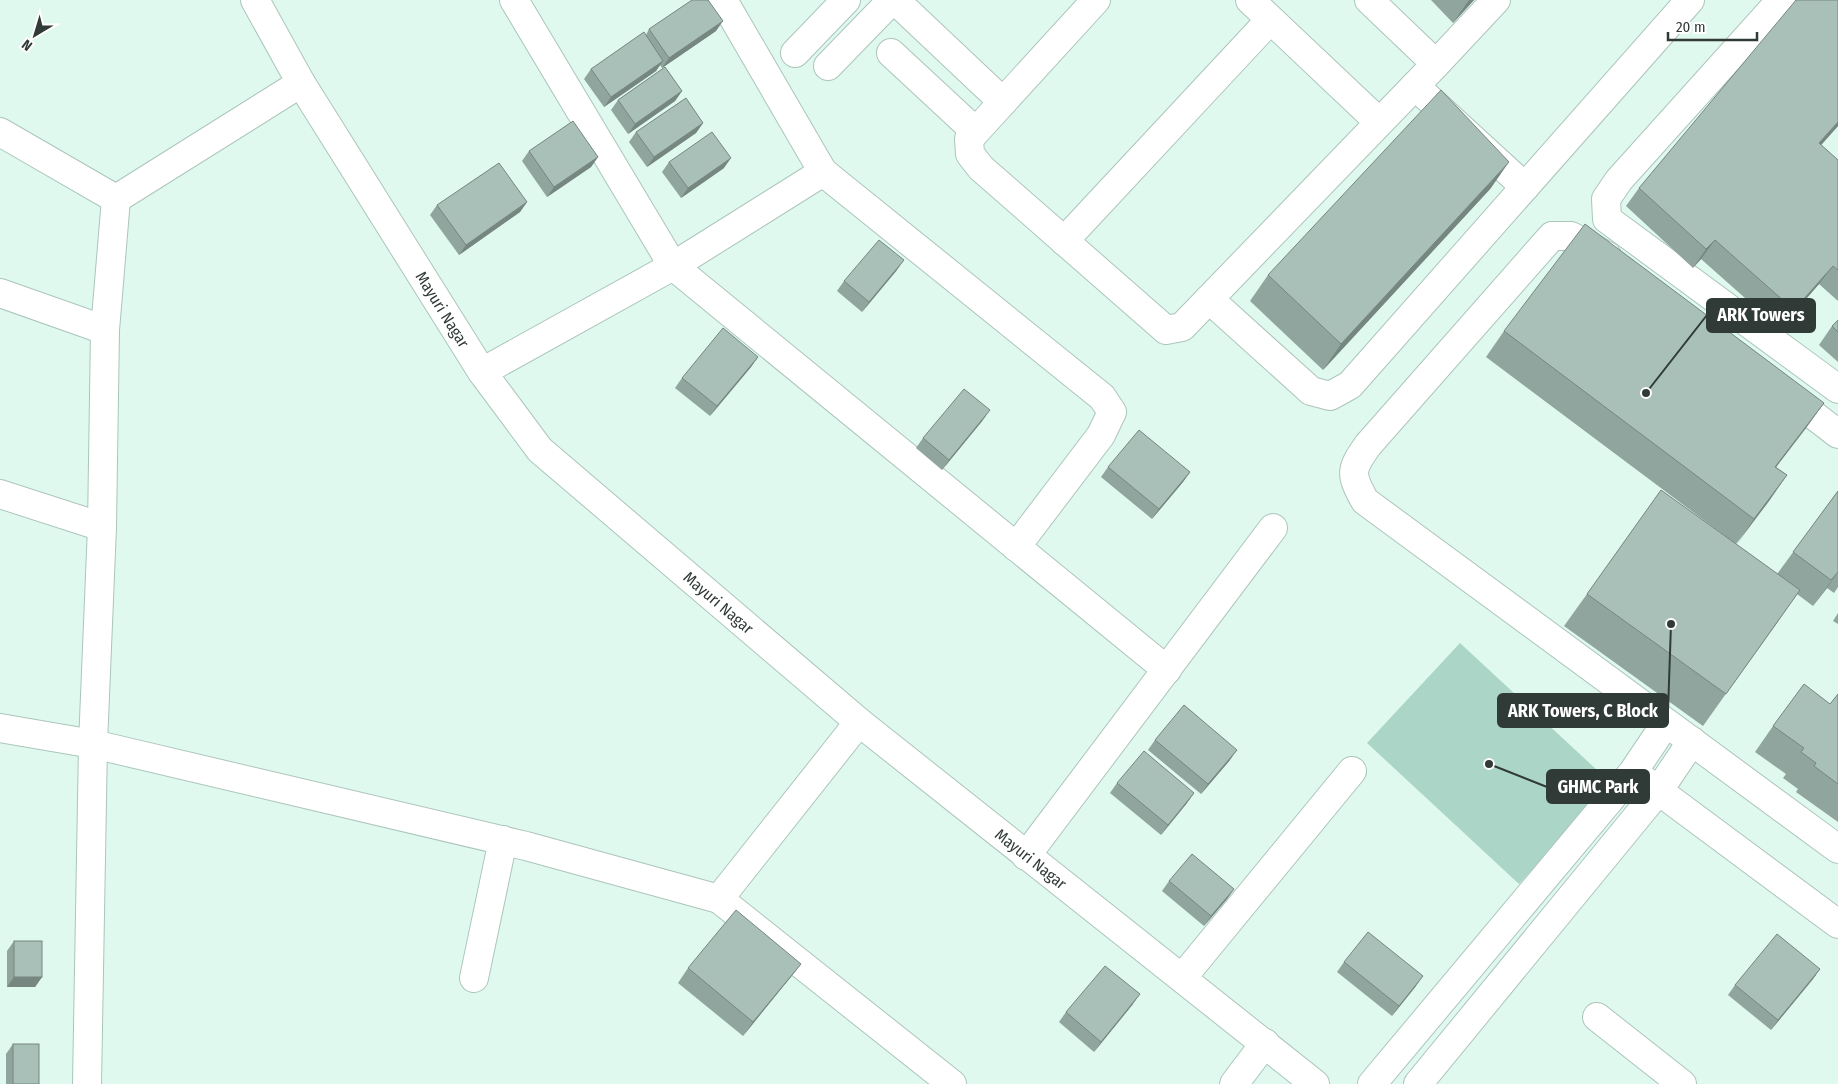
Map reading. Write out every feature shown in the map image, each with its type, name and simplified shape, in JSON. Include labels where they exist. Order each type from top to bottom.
[{"type":"street","name":"Mayuri Nagar","points":[[254,0],[301,83],[482,372],[540,450],[859,722],[1315,1084]]},
{"type":"street","points":[[514,0],[673,266],[1167,670]]},
{"type":"street","points":[[723,0],[823,172],[1102,397],[1112,412],[1101,435],[1016,547]]},
{"type":"street","points":[[795,53],[846,0]]},
{"type":"street","points":[[828,66],[893,0],[1002,102]]},
{"type":"street","points":[[1096,0],[969,139],[970,154],[981,168],[1166,330],[1182,327],[1496,0]]},
{"type":"street","points":[[1250,0],[1380,122]]},
{"type":"street","points":[[1369,0],[1436,64]]},
{"type":"street","points":[[1209,299],[1311,391],[1330,396],[1350,385],[1690,0]]},
{"type":"street","points":[[1781,0],[1619,180],[1606,200],[1607,219],[1838,389]]},
{"type":"street","points":[[1064,241],[1270,20]]},
{"type":"street","points":[[891,52],[975,132]]},
{"type":"street","points":[[116,199],[301,83]]},
{"type":"street","points":[[1414,86],[1525,187]]},
{"type":"street","points":[[0,132],[116,199]]},
{"type":"street","points":[[482,372],[673,266],[823,172]]},
{"type":"street","points":[[87,1084],[93,744],[102,527],[105,330],[116,199]]},
{"type":"street","points":[[1626,271],[1603,252],[1571,236],[1552,236],[1368,445],[1355,463],[1354,482],[1365,501],[1838,849]]},
{"type":"street","points":[[0,293],[105,330]]},
{"type":"street","points":[[1767,380],[1838,434]]},
{"type":"street","points":[[0,494],[102,527]]},
{"type":"street","points":[[1026,856],[1273,528]]},
{"type":"street","points":[[719,899],[859,722]]},
{"type":"street","points":[[1372,1084],[1633,772],[1666,723]]},
{"type":"street","points":[[0,728],[93,744],[503,840],[719,899],[952,1084]]},
{"type":"street","points":[[1418,1084],[1659,790],[1692,741]]},
{"type":"street","points":[[1182,978],[1352,771]]},
{"type":"street","points":[[1633,772],[1838,924]]},
{"type":"street","points":[[474,978],[503,840]]},
{"type":"street","points":[[1597,1017],[1682,1084]]},
{"type":"street","points":[[1234,1084],[1265,1043]]},
{"type":"green space","points":[[1460,643],[1612,784],[1519,884],[1367,743]]},
{"type":"building","points":[[692,0],[708,0],[723,21],[669,58],[649,29]]},
{"type":"building","points":[[1796,0],[1838,0],[1838,122],[1819,143],[1838,160],[1838,270],[1833,266],[1794,310],[1715,240],[1706,249],[1639,188]]},
{"type":"building","points":[[644,32],[663,61],[611,97],[591,69]]},
{"type":"building","points":[[665,67],[682,91],[635,124],[618,100]]},
{"type":"building","points":[[1441,90],[1509,162],[1341,344],[1268,275]]},
{"type":"building","points":[[686,98],[703,123],[654,157],[636,132]]},
{"type":"building","points":[[573,121],[598,157],[554,187],[529,151]]},
{"type":"building","points":[[712,132],[731,158],[688,188],[669,162]]},
{"type":"building","points":[[499,163],[527,202],[466,245],[437,205]]},
{"type":"building","points":[[1585,224],[1824,403],[1775,467],[1787,475],[1754,519],[1504,331]]},
{"type":"building","points":[[879,240],[904,260],[869,302],[844,281]]},
{"type":"building","points":[[1838,320],[1838,332],[1832,326]]},
{"type":"building","points":[[723,328],[758,357],[717,406],[682,378]]},
{"type":"building","points":[[964,389],[990,410],[949,460],[923,438]]},
{"type":"building","points":[[1139,430],[1190,472],[1159,509],[1108,467]]},
{"type":"building","points":[[1661,490],[1800,590],[1726,694],[1587,594]]},
{"type":"building","points":[[1838,491],[1838,572],[1831,580],[1793,552]]},
{"type":"building","points":[[1804,684],[1830,704],[1838,694],[1838,784],[1814,766],[1816,763],[1801,752],[1804,748],[1773,726]]},
{"type":"building","points":[[1184,705],[1237,750],[1208,784],[1155,740]]},
{"type":"building","points":[[1144,751],[1194,793],[1168,825],[1117,783]]},
{"type":"building","points":[[1192,854],[1234,889],[1211,916],[1169,881]]},
{"type":"building","points":[[736,910],[801,964],[753,1022],[688,968]]},
{"type":"building","points":[[1368,932],[1423,976],[1399,1006],[1344,962]]},
{"type":"building","points":[[1777,934],[1820,969],[1778,1020],[1735,985]]},
{"type":"building","points":[[14,941],[42,941],[42,977],[14,977]]},
{"type":"building","points":[[1105,966],[1140,994],[1101,1042],[1066,1012]]},
{"type":"building","points":[[13,1044],[39,1044],[39,1084],[13,1084]]},
{"type":"place","name":"ARK Towers","points":[[1646,393]]},
{"type":"place","name":"ARK Towers, C Block","points":[[1671,624]]},
{"type":"place","name":"GHMC Park","points":[[1489,764]]}]
